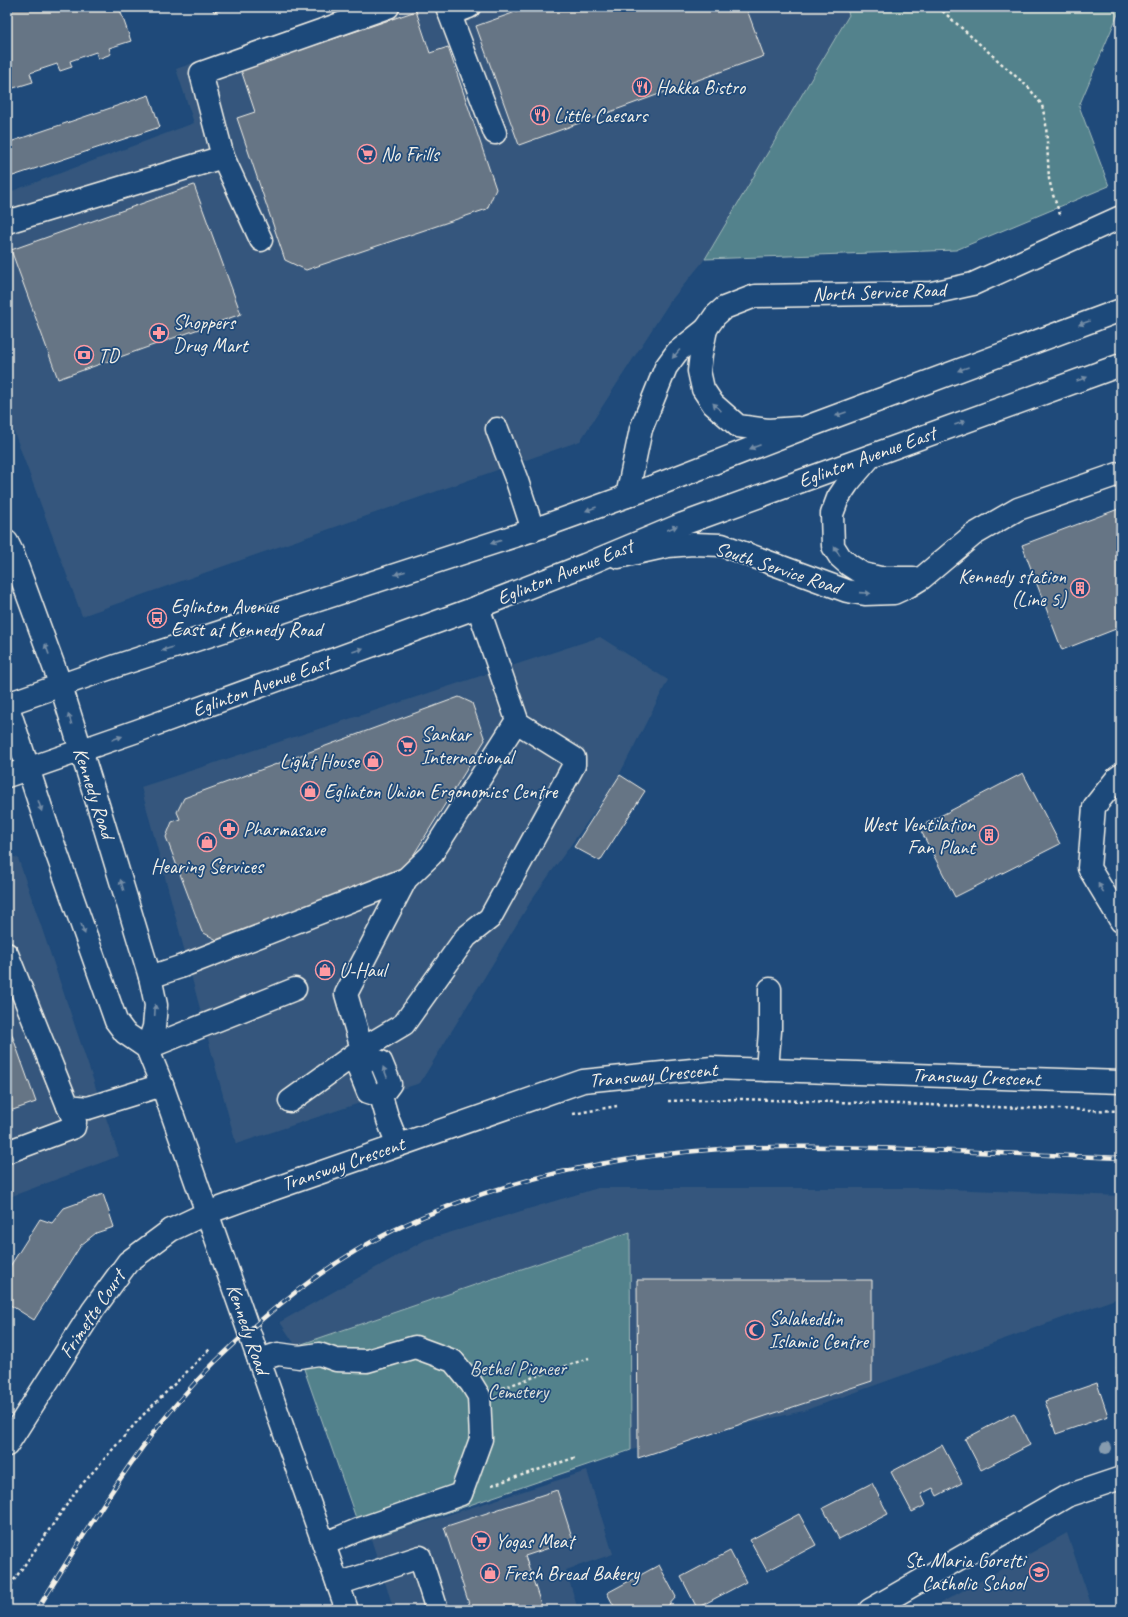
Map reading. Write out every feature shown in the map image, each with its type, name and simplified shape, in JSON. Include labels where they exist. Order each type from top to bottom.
[{"type":"main road","points":[[261,240],[223,157],[201,73],[388,7]]},
{"type":"main road","points":[[455,9],[495,133]]},
{"type":"main road","points":[[7,222],[223,157]]},
{"type":"main road","name":"North Service Road","points":[[627,496],[640,429],[666,367],[677,352],[706,329],[715,316],[724,308],[756,296],[932,293],[967,286],[1121,217]]},
{"type":"main road","points":[[295,989],[148,1048],[125,1033],[116,1021],[46,823],[7,704],[123,664],[533,530],[1121,310]]},
{"type":"main road","name":"North Service Road","points":[[706,329],[700,371],[703,389],[713,404],[738,426],[768,430],[804,428]]},
{"type":"main road","name":"Eglinton Avenue East","points":[[7,776],[478,607],[585,565],[683,524],[1121,365]]},
{"type":"main road","points":[[497,429],[517,481],[533,530]]},
{"type":"main road","name":"South Service Road","points":[[870,456],[838,498],[832,514],[834,546],[840,557],[863,574],[880,578],[922,578]]},
{"type":"main road","name":"South Service Road","points":[[585,565],[668,546],[708,544],[722,546],[847,591],[865,594],[894,592],[909,586],[922,578],[974,535],[1018,509],[1121,473]]},
{"type":"main road","name":"Kennedy Road","points":[[7,542],[61,686],[150,978],[156,1005],[154,1026],[148,1048],[346,1610]]},
{"type":"main road","points":[[290,1101],[364,1053],[404,1024],[466,937],[490,918],[574,765],[574,758],[518,723],[478,607]]},
{"type":"main road","points":[[398,1145],[388,1120],[381,1096],[390,1084],[381,1062],[364,1053],[346,994],[406,879],[431,855],[514,725],[518,723]]},
{"type":"main road","points":[[1121,775],[1094,807],[1089,868],[1121,921]]},
{"type":"main road","points":[[150,978],[406,879]]},
{"type":"main road","points":[[7,955],[75,1122],[74,1127],[7,1152]]},
{"type":"main road","points":[[767,1070],[770,1031],[770,989]]},
{"type":"main road","name":"Transway Crescent","points":[[207,1214],[259,1194],[583,1081],[712,1068],[1121,1082]]},
{"type":"main road","points":[[68,1106],[88,1108],[162,1085]]},
{"type":"main road","name":"Frimette Court","points":[[7,1445],[93,1310],[128,1262],[172,1230],[207,1214]]},
{"type":"main road","points":[[259,1360],[278,1354],[299,1358],[319,1354],[336,1360],[367,1361],[415,1347],[453,1361],[471,1382],[479,1396],[481,1439],[461,1494],[360,1529],[324,1544]]},
{"type":"main road","points":[[870,1610],[1067,1496],[1121,1478]]},
{"type":"main road","points":[[338,1584],[420,1557],[437,1610]]},
{"type":"path","points":[[938,7],[1029,88],[1042,105],[1046,124],[1049,179],[1061,217]]},
{"type":"path","points":[[664,1101],[740,1099],[1121,1111]]},
{"type":"path","points":[[571,1114],[618,1106]]},
{"type":"path","points":[[7,1590],[77,1490],[142,1416],[211,1348]]},
{"type":"path","points":[[479,1396],[589,1358]]},
{"type":"path","points":[[461,1494],[577,1457]]},
{"type":"shaded area","points":[[353,7],[846,7],[849,15],[705,259],[669,303],[580,441],[82,616],[7,413],[7,193],[194,123],[176,69]]},
{"type":"shaded area","points":[[600,637],[668,680],[614,785],[534,896],[420,1083],[236,1144],[141,787]]},
{"type":"shaded area","points":[[7,855],[18,858],[119,1156],[7,1198]]},
{"type":"shaded area","points":[[598,1188],[920,1188],[1121,1196],[1121,1297],[803,1411],[631,1450],[630,1232],[296,1346],[280,1322],[425,1240]]},
{"type":"shaded area","points":[[587,1471],[613,1554],[566,1570],[578,1610],[394,1610],[371,1539]]},
{"type":"shaded area","name":"St. Maria Goretti Catholic School","points":[[1067,1533],[1093,1610],[928,1610]]},
{"type":"green space","points":[[846,7],[1121,7],[1079,106],[1109,186],[956,250],[705,259],[849,15]]},
{"type":"green space","name":"Bethel Pioneer Cemetery","points":[[630,1232],[631,1450],[364,1541],[296,1346]]},
{"type":"building","points":[[13,7],[119,7],[131,41],[109,48],[111,54],[98,59],[96,52],[70,61],[72,67],[60,71],[57,64],[30,73],[33,82],[7,90],[7,9]]},
{"type":"building","points":[[212,7],[229,7],[214,12]]},
{"type":"building","points":[[530,7],[746,7],[764,56],[519,145],[476,26]]},
{"type":"building","name":"No Frills","points":[[416,11],[430,53],[448,47],[496,189],[487,209],[306,270],[285,260],[237,118],[255,112],[241,70]]},
{"type":"building","points":[[149,95],[160,127],[7,178],[7,143]]},
{"type":"building","points":[[194,185],[241,314],[58,379],[11,250]]},
{"type":"building","name":"Kennedy station (Line 5)","points":[[1121,508],[1121,627],[1062,650],[1022,545]]},
{"type":"building","points":[[459,697],[472,703],[485,740],[406,867],[393,871],[392,875],[217,940],[202,932],[166,837],[172,822],[180,819],[177,812],[184,798]]},
{"type":"building","name":"West Ventilation Fan Plant","points":[[1023,773],[1060,844],[955,897],[919,827]]},
{"type":"building","points":[[620,775],[645,791],[600,861],[574,847]]},
{"type":"building","points":[[7,1021],[36,1102],[7,1112]]},
{"type":"building","points":[[103,1194],[114,1227],[96,1233],[81,1245],[34,1320],[7,1303],[7,1271],[40,1219],[52,1223],[64,1208]]},
{"type":"building","name":"Salaheddin Islamic Centre","points":[[637,1280],[872,1280],[872,1381],[638,1458]]},
{"type":"building","points":[[1121,1366],[1121,1382],[1117,1367]]},
{"type":"building","points":[[7,1380],[13,1383],[7,1393]]},
{"type":"building","points":[[1097,1383],[1108,1416],[1056,1434],[1045,1401]]},
{"type":"building","points":[[1014,1413],[1030,1445],[981,1470],[965,1439]]},
{"type":"building","points":[[942,1445],[962,1483],[937,1496],[933,1488],[921,1494],[926,1505],[912,1512],[891,1472]]},
{"type":"building","points":[[872,1483],[888,1514],[839,1539],[823,1508]]},
{"type":"building","points":[[557,1490],[573,1540],[525,1556],[543,1610],[471,1610],[444,1527]]},
{"type":"building","points":[[799,1514],[816,1545],[767,1571],[750,1540]]},
{"type":"building","points":[[730,1551],[746,1582],[697,1608],[681,1577]]},
{"type":"building","points":[[659,1565],[676,1597],[667,1607],[669,1610],[616,1610],[607,1593]]},
{"type":"railway","points":[[37,1610],[98,1513],[141,1449],[164,1419],[215,1362],[255,1325],[322,1272],[394,1230],[432,1213],[512,1185],[553,1174],[636,1158],[720,1149],[835,1147],[1121,1158]]},
{"type":"place","name":"Hakka Bistro","points":[[642,87]]},
{"type":"place","name":"Little Caesars","points":[[540,115]]},
{"type":"place","name":"No Frills","points":[[367,154]]},
{"type":"place","name":"Shoppers Drug Mart","points":[[159,333]]},
{"type":"place","name":"TD","points":[[84,355]]},
{"type":"place","name":"Kennedy station (Line 5)","points":[[1080,588]]},
{"type":"place","name":"Eglinton Avenue East at Kennedy Road","points":[[157,618]]},
{"type":"place","name":"Sankar International","points":[[407,746]]},
{"type":"place","name":"Light House","points":[[373,761]]},
{"type":"place","name":"Eglinton Union Ergonomics Centre","points":[[310,791]]},
{"type":"place","name":"Pharmasave","points":[[229,829]]},
{"type":"place","name":"West Ventilation Fan Plant","points":[[989,835]]},
{"type":"place","name":"Hearing Services","points":[[207,842]]},
{"type":"place","name":"U-Haul","points":[[325,970]]},
{"type":"place","name":"Salaheddin Islamic Centre","points":[[755,1330]]},
{"type":"place","name":"Yogas Meat","points":[[481,1541]]},
{"type":"place","name":"St. Maria Goretti Catholic School","points":[[1039,1572]]},
{"type":"place","name":"Fresh Bread Bakery","points":[[490,1573]]}]
